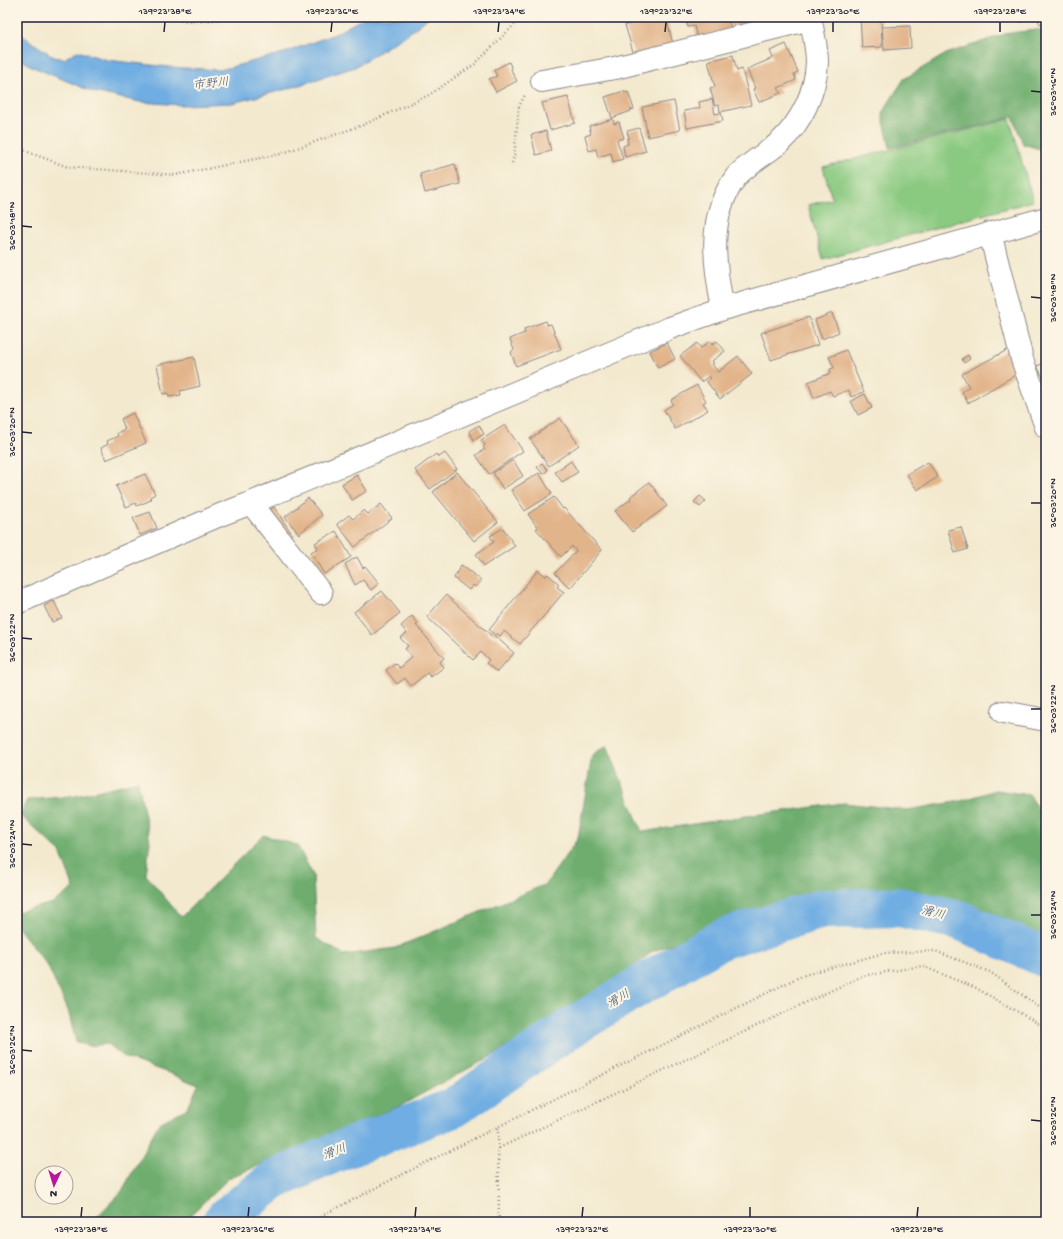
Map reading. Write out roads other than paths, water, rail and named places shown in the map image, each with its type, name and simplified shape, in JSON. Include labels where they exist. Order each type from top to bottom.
[{"type":"street","points":[[542,81],[615,68],[810,18],[816,48],[817,62],[815,81],[808,102],[795,126],[779,142],[737,176],[727,193],[720,210],[714,246],[719,291],[723,309]]},
{"type":"street","points":[[17,603],[192,527],[670,328],[723,309],[1046,218]]},
{"type":"street","points":[[990,233],[1022,359],[1046,427]]},
{"type":"street","points":[[251,503],[321,593]]},
{"type":"street","points":[[1003,712],[1046,720]]},
{"type":"water","name":"市野川","points":[[365,17],[429,17],[409,33],[355,67],[287,89],[232,103],[182,105],[140,102],[93,92],[33,67],[17,57],[17,32],[54,57],[64,59],[77,51],[107,60],[169,67],[220,70],[284,53],[335,34]]},
{"type":"waterway","name":"滑川","points":[[222,1222],[226,1217],[274,1180],[334,1153],[453,1108],[566,1031],[636,988],[722,939],[822,909],[899,907],[959,920],[1046,958]]}]
